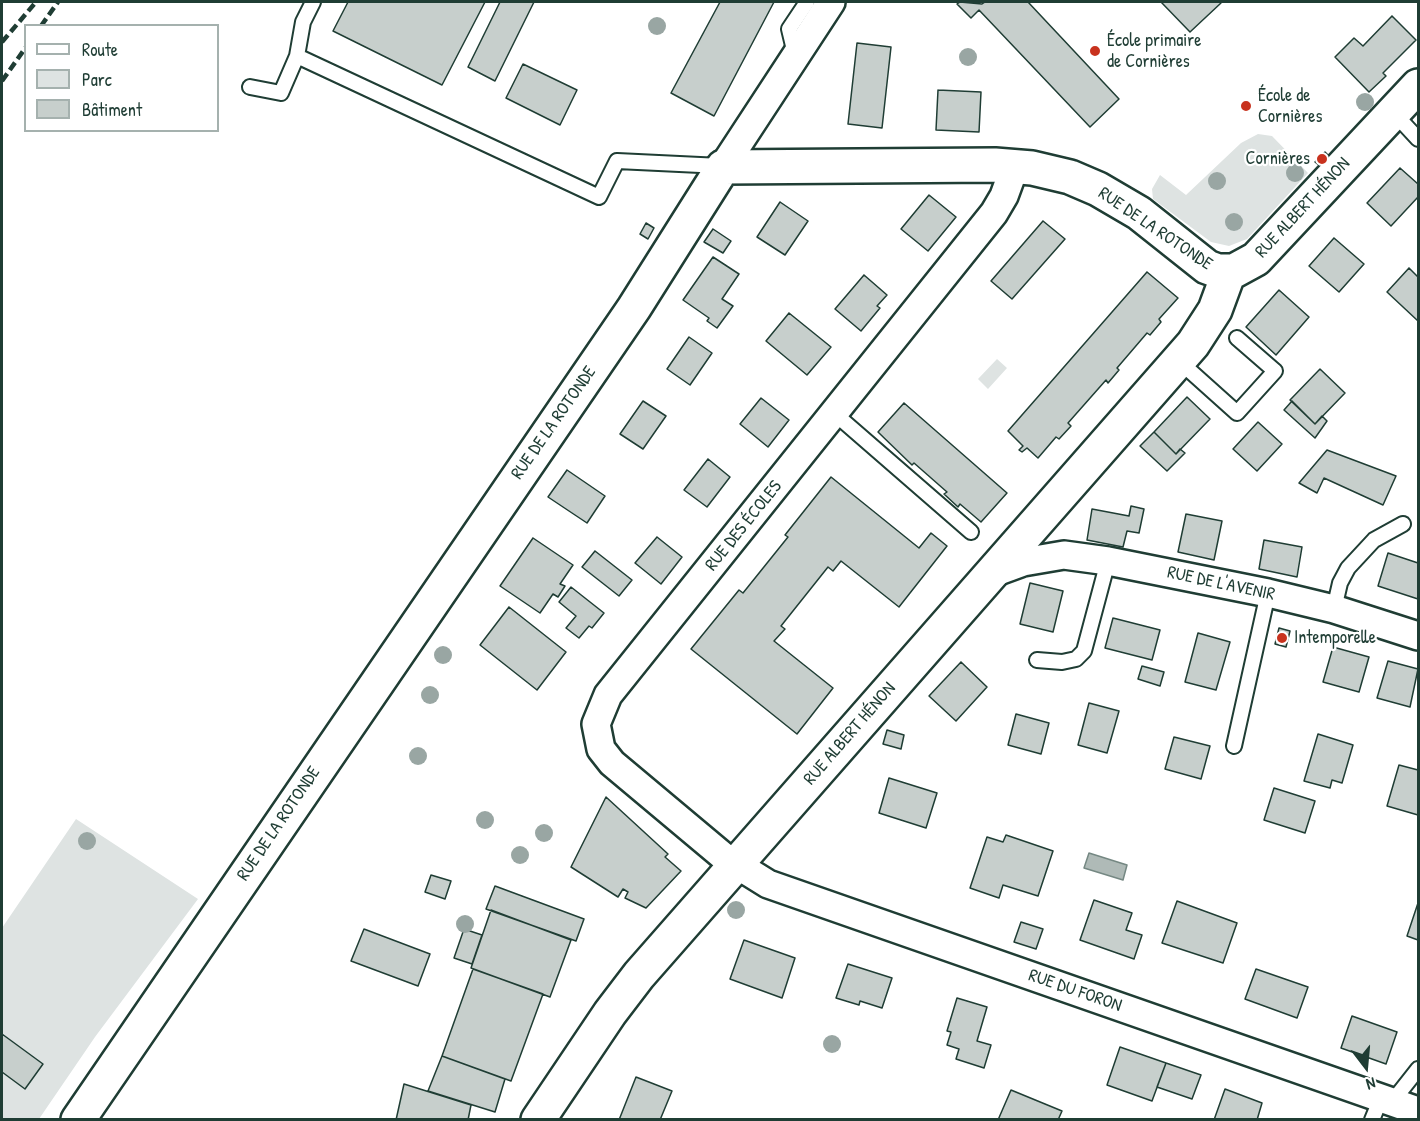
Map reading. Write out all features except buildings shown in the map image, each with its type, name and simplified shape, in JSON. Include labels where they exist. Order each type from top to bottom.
[{"type":"street","points":[[723,166],[831,2]]},
{"type":"street","name":"RUE ALBERT HÉNON","points":[[538,1119],[620,1000],[735,865],[1179,361],[1205,328],[1215,310],[1229,272],[1245,267],[1256,259],[1419,86]]},
{"type":"street","name":"RUE DE LA ROTONDE","points":[[78,1119],[634,308],[723,166],[1015,166],[1059,174],[1098,189],[1140,213],[1207,267],[1229,272]]},
{"type":"street","name":"RUE DES ÉCOLES","points":[[735,865],[606,757],[596,732],[597,715],[608,695],[994,213],[1004,196],[1015,166]]},
{"type":"street","points":[[1045,513],[1053,542],[1064,555]]},
{"type":"street","name":"RUE DE L'AVENIR","points":[[993,573],[1023,562],[1064,555],[1108,561],[1268,593],[1334,609],[1419,636]]},
{"type":"street","name":"RUE DU FORON","points":[[735,865],[768,884],[1382,1106],[1419,1111]]},
{"type":"lane","points":[[250,87],[279,98],[297,56],[303,22],[313,2]]},
{"type":"lane","points":[[795,54],[789,29],[807,2]]},
{"type":"lane","points":[[297,56],[599,197],[617,161],[723,166]]},
{"type":"lane","points":[[1393,112],[1419,139]]},
{"type":"lane","points":[[1179,361],[1237,413],[1275,371],[1237,338]]},
{"type":"lane","points":[[834,413],[971,532]]},
{"type":"lane","points":[[1334,609],[1340,583],[1348,568],[1374,540],[1403,524]]},
{"type":"lane","points":[[1037,660],[1062,662],[1076,659],[1084,651],[1108,561]]},
{"type":"lane","points":[[1234,746],[1268,593]]},
{"type":"lane","points":[[1382,1106],[1419,1069]]},
{"type":"green space","points":[[1258,134],[1272,136],[1308,173],[1247,239],[1229,246],[1211,242],[1153,199],[1152,189],[1160,175],[1186,195],[1241,143]]},
{"type":"green space","points":[[997,359],[1007,368],[988,389],[978,379]]},
{"type":"green space","points":[[76,819],[198,899],[95,1037],[39,1119],[2,1119],[2,928]]},
{"type":"shaded area","points":[[1089,853],[1127,865],[1123,880],[1084,868]]},
{"type":"railway","points":[[2,42],[36,2]]},
{"type":"railway","points":[[42,24],[58,2]]},
{"type":"railway","points":[[2,81],[24,50]]},
{"type":"place","name":"École primaire de Cornières","points":[[1095,51]]},
{"type":"place","name":"École de Cornières","points":[[1246,106]]},
{"type":"place","name":"Cornières","points":[[1322,159]]},
{"type":"place","name":"Intemporelle","points":[[1282,638]]}]
